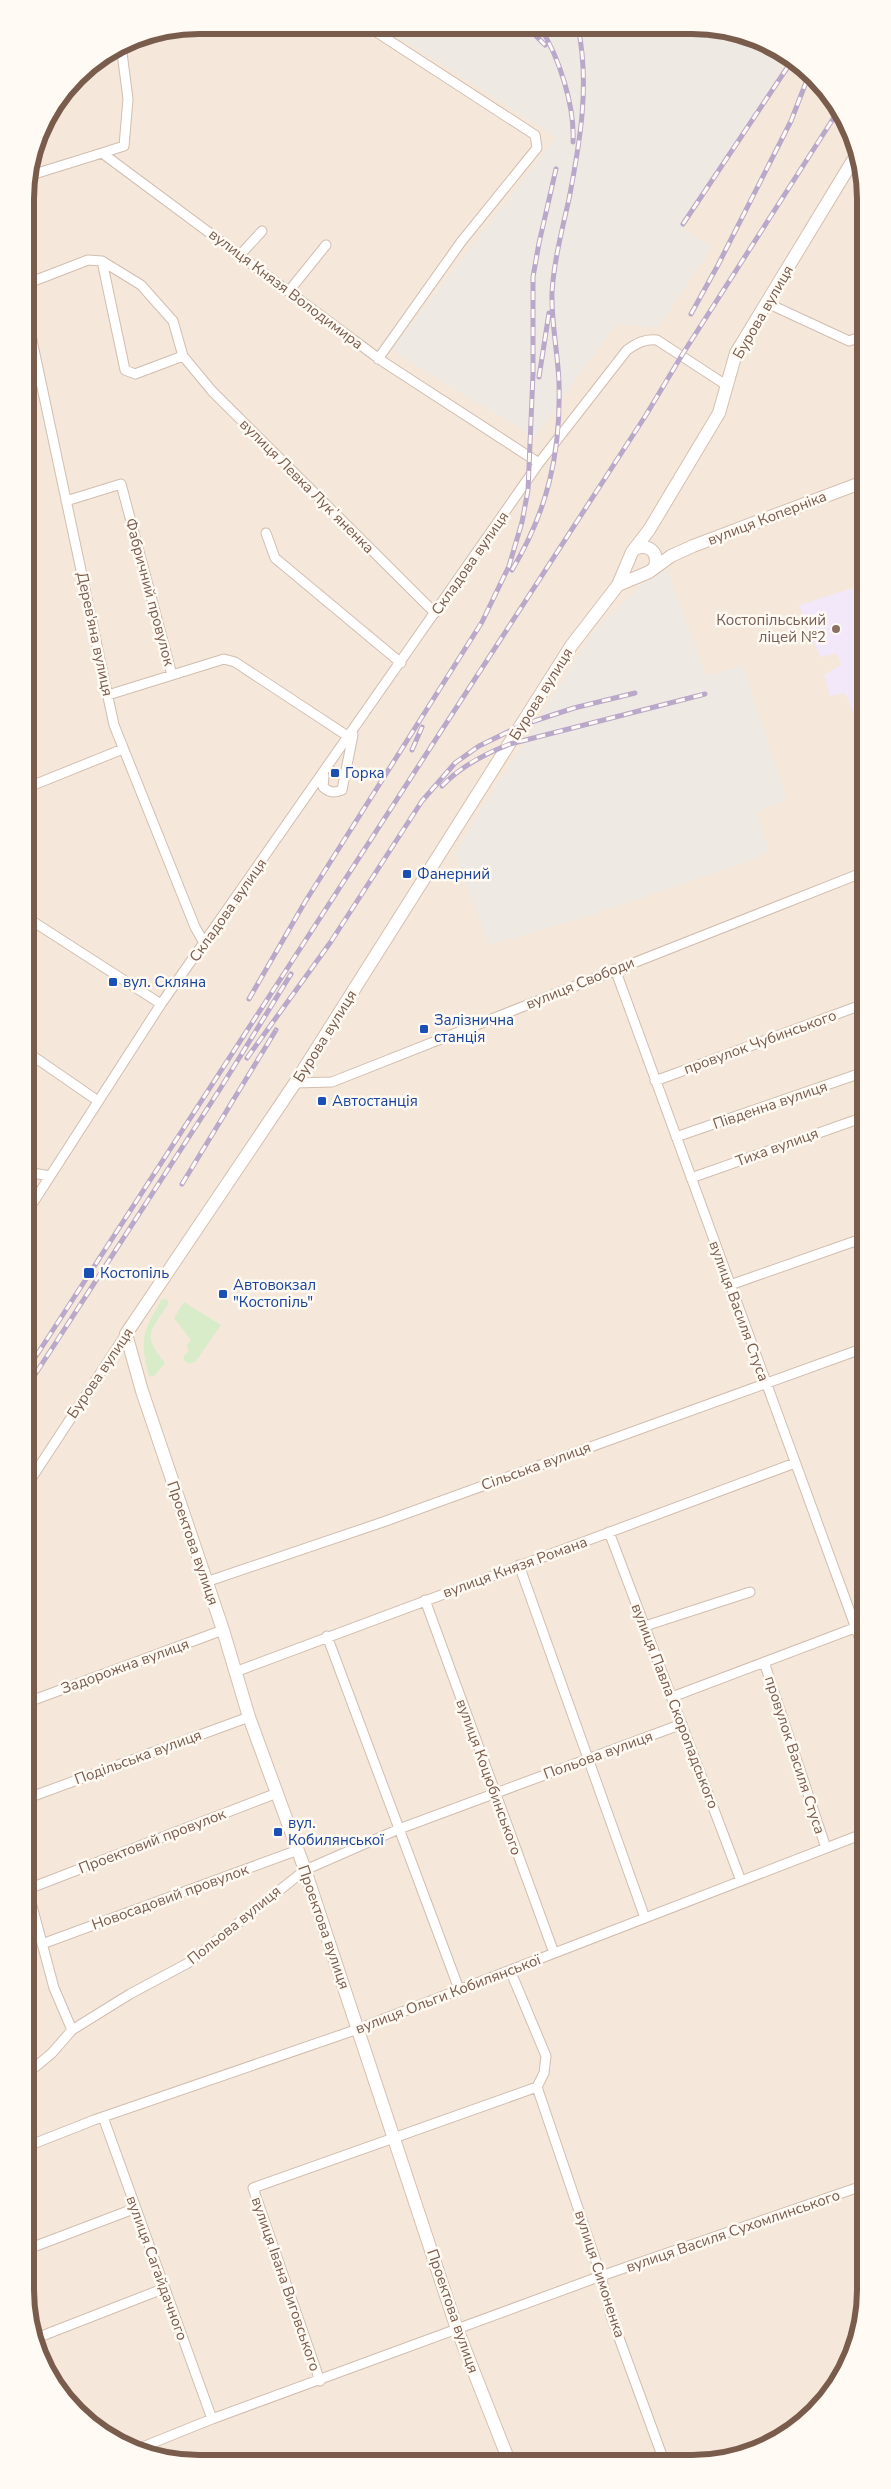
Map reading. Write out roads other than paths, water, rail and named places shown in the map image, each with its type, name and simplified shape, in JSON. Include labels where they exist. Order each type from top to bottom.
[{"type":"main road","name":"Бурова вулиця","points":[[126,1334],[295,1083],[572,646],[618,586],[633,552],[649,530],[719,413],[736,353],[853,160]]},
{"type":"main road","name":"вулиця Коперніка","points":[[618,586],[651,560],[671,556],[857,484]]},
{"type":"main road","points":[[649,530],[651,560]]},
{"type":"main road","points":[[644,546],[651,560],[633,569],[633,552],[644,546]]},
{"type":"main road","name":"Проектова вулиця","points":[[126,1334],[142,1391],[223,1630],[249,1717],[305,1870],[395,2136],[457,2330],[507,2455]]},
{"type":"street","points":[[378,359],[461,242],[537,148],[535,135],[379,34]]},
{"type":"street","points":[[36,174],[124,146],[128,99],[122,53]]},
{"type":"street","name":"вулиця Князя Володимира","points":[[102,153],[378,359],[539,463]]},
{"type":"street","points":[[240,255],[262,230]]},
{"type":"street","points":[[289,291],[326,245]]},
{"type":"street","points":[[34,281],[88,260],[102,261],[141,285],[173,321],[183,356],[135,374],[125,370],[102,261]]},
{"type":"street","points":[[767,303],[849,341],[857,338]]},
{"type":"street","name":"Складова вулиця","points":[[34,1201],[161,1004],[329,767],[539,463],[627,350],[638,342],[657,340],[726,385]]},
{"type":"street","name":"Дерев'яна вулиця","points":[[34,350],[114,725],[204,943]]},
{"type":"street","name":"вулиця Левка Лукʼяненка","points":[[183,356],[212,391],[435,613]]},
{"type":"street","name":"Фабричний провулок","points":[[66,502],[121,484],[172,675],[224,659],[235,662],[351,734]]},
{"type":"street","points":[[266,533],[275,558],[401,663]]},
{"type":"street","points":[[108,695],[172,675]]},
{"type":"street","points":[[329,767],[324,778],[323,787],[328,792],[336,793],[342,790],[345,784],[351,734]]},
{"type":"street","points":[[34,785],[123,749]]},
{"type":"street","name":"вулиця Свободи","points":[[295,1083],[332,1082],[614,969],[857,875]]},
{"type":"street","points":[[34,922],[161,1004]]},
{"type":"street","name":"вулиця Василя Стуса","points":[[614,969],[857,1633]]},
{"type":"street","name":"провулок Чубинського","points":[[655,1081],[857,1007]]},
{"type":"street","points":[[34,1057],[98,1101]]},
{"type":"street","name":"Південна вулиця","points":[[676,1137],[857,1074]]},
{"type":"street","name":"Тиха вулиця","points":[[691,1178],[857,1119]]},
{"type":"street","points":[[34,1173],[50,1176]]},
{"type":"street","points":[[730,1285],[857,1240]]},
{"type":"street","name":"Бурова вулиця","points":[[34,1474],[126,1334]]},
{"type":"street","name":"Сільська вулиця","points":[[206,1582],[383,1522],[765,1382],[857,1350]]},
{"type":"street","name":"вулиця Князя Романа","points":[[235,1672],[327,1636],[795,1463]]},
{"type":"street","name":"вулиця Павла Скоропадського","points":[[609,1532],[741,1881]]},
{"type":"street","points":[[519,1565],[645,1918]]},
{"type":"street","points":[[645,1626],[750,1592]]},
{"type":"street","name":"вулиця Коцюбинського","points":[[424,1600],[554,1953]]},
{"type":"street","points":[[672,1697],[855,1628]]},
{"type":"street","name":"Задорожна вулиця","points":[[34,1700],[223,1630]]},
{"type":"street","points":[[327,1636],[459,1989]]},
{"type":"street","name":"провулок Василя Стуса","points":[[764,1662],[826,1848]]},
{"type":"street","name":"Подільська вулиця","points":[[34,1796],[249,1717]]},
{"type":"street","name":"Польова вулиця","points":[[34,2068],[52,2053],[72,2030],[130,1994],[188,1963],[305,1870],[399,1829],[682,1724]]},
{"type":"street","name":"Проектовий провулок","points":[[34,1888],[277,1793]]},
{"type":"street","name":"вулиця Ольги Кобилянської","points":[[34,2144],[103,2117],[358,2029],[857,1836]]},
{"type":"street","name":"Новосадовий провулок","points":[[42,1944],[298,1850]]},
{"type":"street","points":[[34,1913],[54,1988],[72,2030]]},
{"type":"street","points":[[395,2136],[537,2087],[544,2073],[546,2056],[510,1970]]},
{"type":"street","name":"вулиця Симоненка","points":[[537,2087],[601,2276],[611,2316],[662,2455]]},
{"type":"street","name":"вулиця Сагайдачного","points":[[103,2117],[212,2419]]},
{"type":"street","name":"вулиця Івана Виговського","points":[[320,2381],[253,2188],[395,2136]]},
{"type":"street","name":"вулиця Василя Сухомлинського","points":[[145,2446],[212,2419],[320,2381],[601,2276],[857,2188]]},
{"type":"street","points":[[34,2247],[136,2208]]},
{"type":"street","points":[[40,2337],[165,2288]]},
{"type":"railway","points":[[534,34],[545,45]]},
{"type":"railway","points":[[544,34],[564,82],[571,113],[573,142]]},
{"type":"railway","points":[[512,570],[535,525],[543,503],[550,480],[558,433],[559,383],[552,292],[556,257],[569,199],[580,135],[583,70],[579,34]]},
{"type":"railway","points":[[683,224],[789,66]]},
{"type":"railway","points":[[691,314],[791,121],[807,80]]},
{"type":"railway","points":[[34,1359],[646,415],[682,355],[835,116]]},
{"type":"railway","points":[[249,999],[305,902],[482,622],[509,566],[522,522],[528,490],[533,374],[533,277],[556,169]]},
{"type":"railway","points":[[539,377],[549,313]]},
{"type":"railway","points":[[247,1058],[330,943],[422,801],[455,763],[479,746],[522,725],[574,708],[635,693]]},
{"type":"railway","points":[[442,786],[473,761],[510,744],[705,694]]},
{"type":"railway","points":[[412,750],[422,727]]},
{"type":"railway","points":[[34,1376],[220,1089],[291,974]]},
{"type":"railway","points":[[182,1184],[276,1030]]},
{"type":"place","name":"Костопільський ліцей №2","points":[[836,629]]},
{"type":"place","name":"Горка","points":[[335,773]]},
{"type":"place","name":"Фанерний","points":[[407,874]]},
{"type":"place","name":"вул. Скляна","points":[[113,982]]},
{"type":"place","name":"Залізнична станція","points":[[424,1029]]},
{"type":"place","name":"Автостанція","points":[[322,1101]]},
{"type":"place","name":"Костопіль","points":[[89,1273]]},
{"type":"place","name":"Автовокзал \"Костопіль\"","points":[[223,1294]]},
{"type":"place","name":"вул. Кобилянської","points":[[278,1832]]}]
